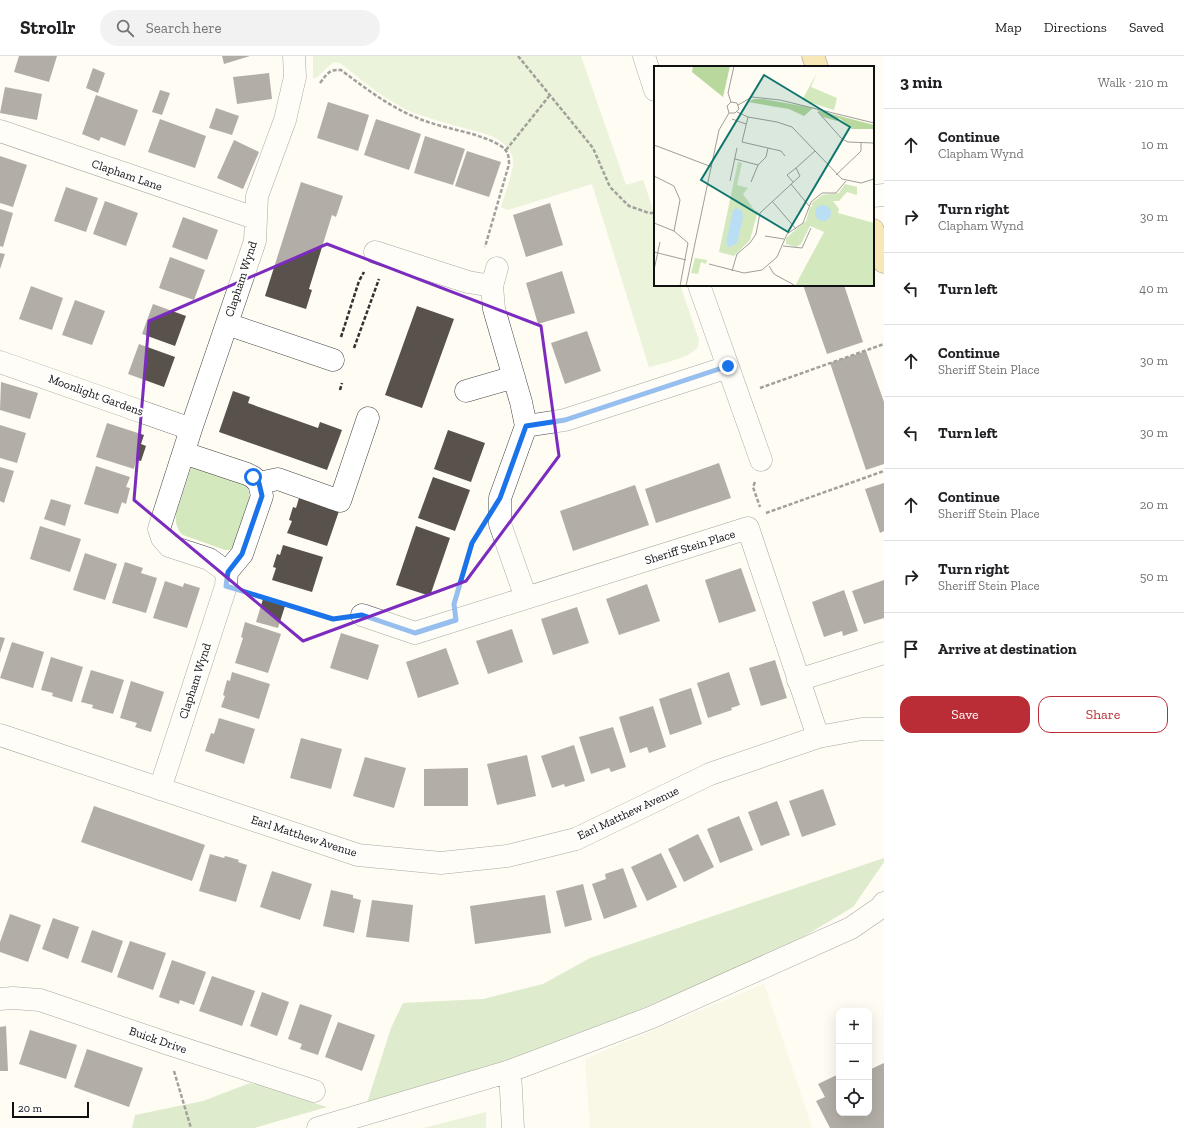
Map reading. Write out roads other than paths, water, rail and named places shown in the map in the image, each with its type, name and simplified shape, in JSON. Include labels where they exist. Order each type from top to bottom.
[{"type":"main road","points":[[814,56],[817,66]]},
{"type":"main road","points":[[874,233],[884,262]]},
{"type":"street","name":"Clapham Wynd","points":[[226,579],[218,564],[209,559],[169,546],[162,538],[159,529],[191,429],[255,241],[256,196],[285,120],[295,77],[294,56]]},
{"type":"street","points":[[644,56],[654,87]]},
{"type":"street","name":"Clapham Lane","points":[[0,131],[255,218]]},
{"type":"street","points":[[874,196],[884,195]]},
{"type":"street","points":[[381,254],[468,282],[494,277],[494,309],[521,402],[526,426],[500,498],[500,524],[526,598]]},
{"type":"street","points":[[699,286],[761,460]]},
{"type":"street","points":[[227,324],[343,357]]},
{"type":"street","name":"Moonlight Gardens","points":[[0,362],[191,429]]},
{"type":"street","points":[[526,426],[565,420],[728,366]]},
{"type":"street","points":[[466,391],[514,377]]},
{"type":"street","points":[[184,453],[247,474],[259,483],[278,479],[340,501],[368,418]]},
{"type":"street","name":"Clapham Wynd","points":[[160,789],[226,579],[242,554],[262,496],[259,483]]},
{"type":"street","name":"Sheriff Stein Place","points":[[362,615],[415,633],[748,528],[818,737]]},
{"type":"street","points":[[798,680],[884,653]]},
{"type":"street","name":"Earl Matthew Avenue","points":[[0,735],[358,855],[441,863],[507,856],[576,839],[710,774],[818,737],[862,729],[884,729]]},
{"type":"street","points":[[318,1128],[510,1071],[650,1018],[844,931],[880,908],[884,903]]},
{"type":"street","name":"Buick Drive","points":[[0,999],[13,998],[40,1000],[314,1091]]},
{"type":"street","points":[[510,1071],[513,1128]]}]
